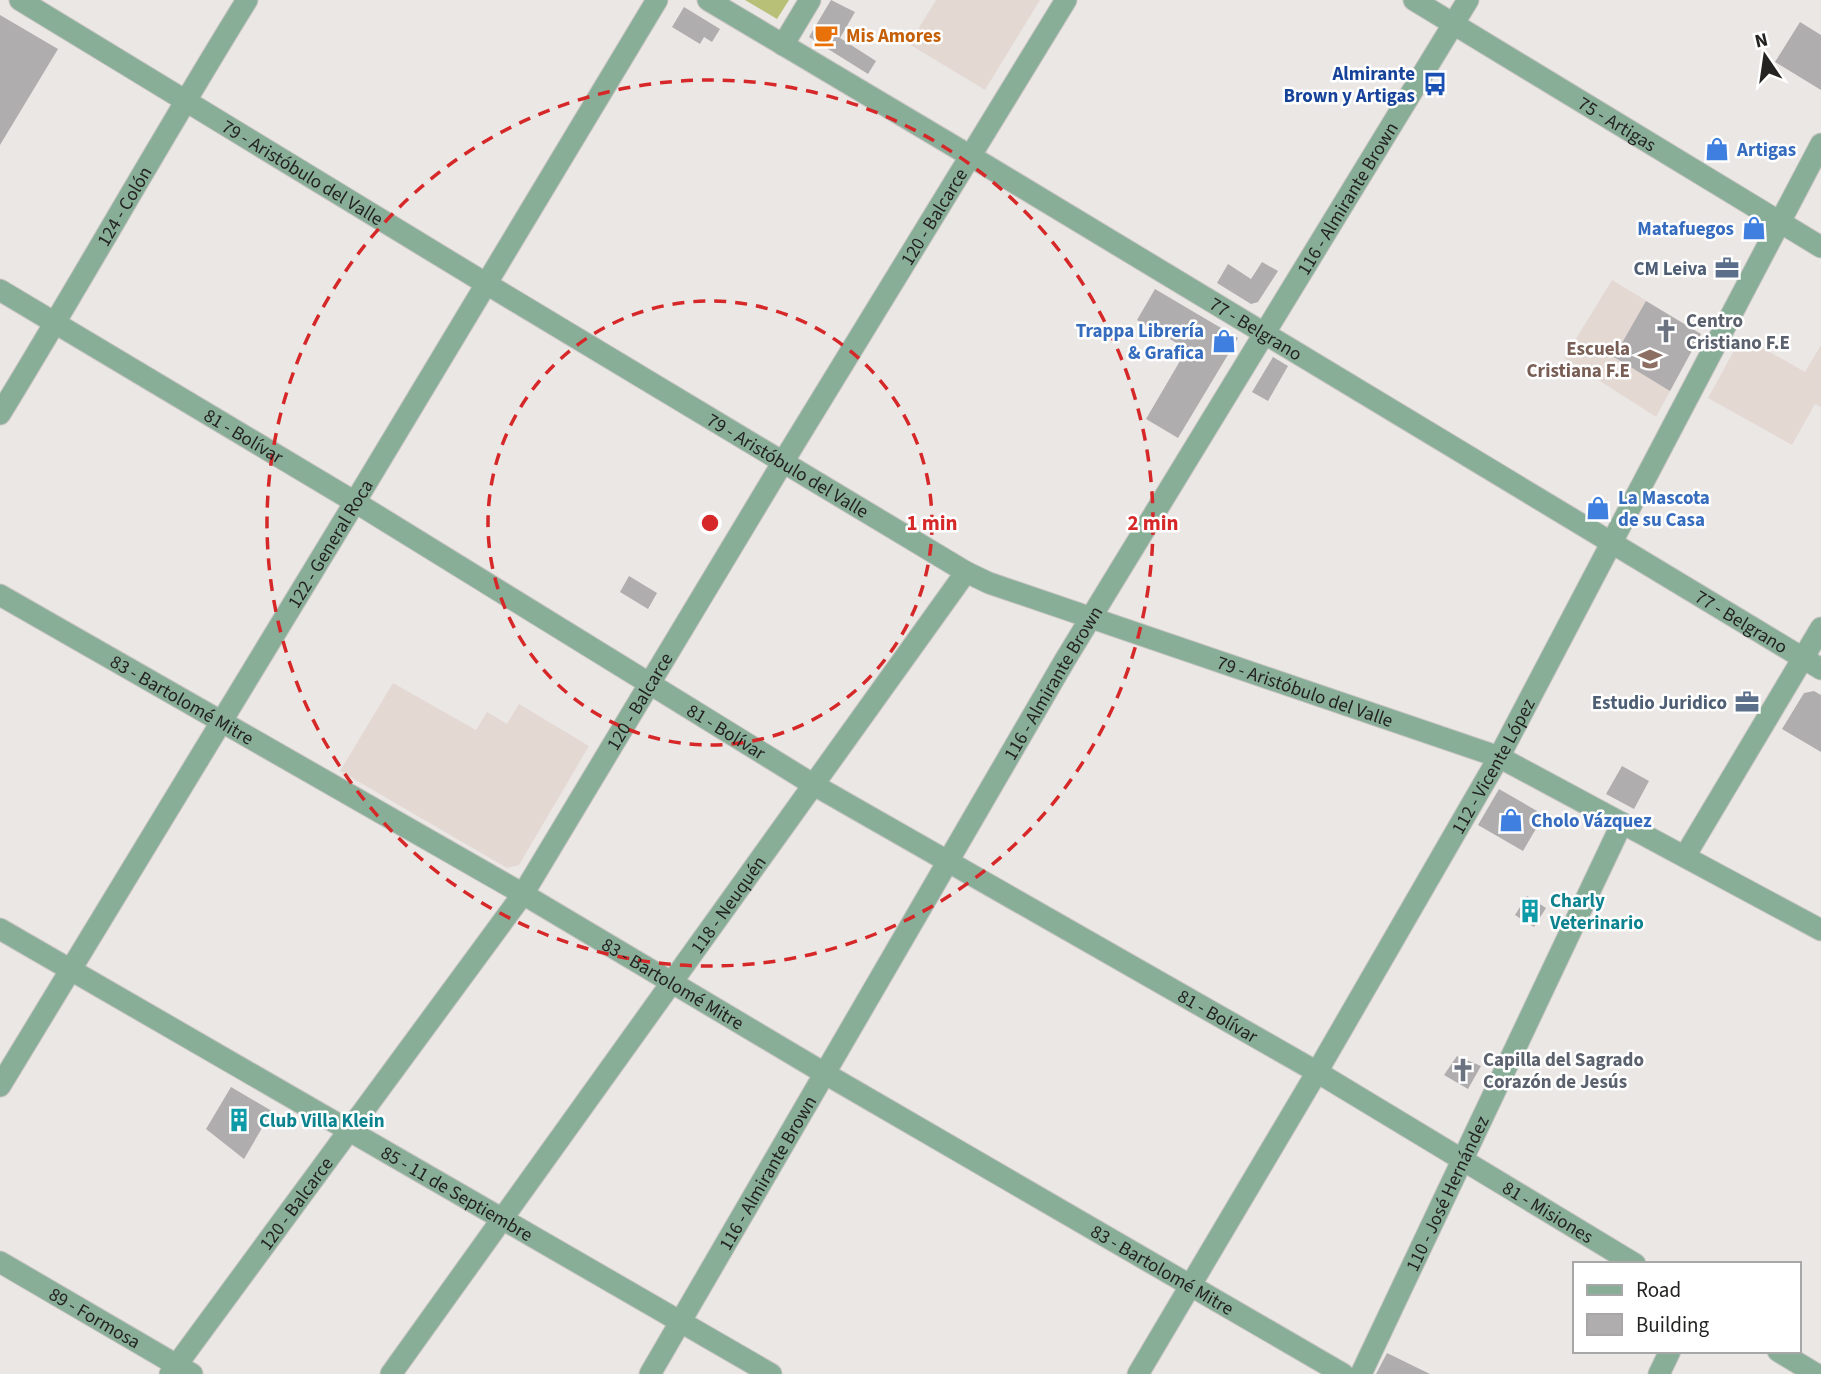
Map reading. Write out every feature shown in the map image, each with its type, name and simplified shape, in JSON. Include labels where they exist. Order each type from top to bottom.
[{"type":"street","name":"79 - Aristóbulo del Valle","points":[[20,0],[485,284],[966,572],[989,583],[1092,619],[1499,757],[1821,930]]},
{"type":"street","name":"124 - Colón","points":[[0,414],[184,100],[247,0]]},
{"type":"street","name":"122 - General Roca","points":[[0,1086],[657,0]]},
{"type":"street","name":"77 - Belgrano","points":[[708,0],[972,156],[1821,669]]},
{"type":"street","points":[[783,45],[810,0]]},
{"type":"street","name":"120 - Balcarce","points":[[180,1371],[348,1130],[523,894],[783,461],[1066,0]]},
{"type":"street","name":"75 - Artigas","points":[[1414,0],[1779,224],[1821,247]]},
{"type":"street","name":"116 - Almirante Brown","points":[[650,1374],[948,860],[1468,0]]},
{"type":"street","name":"112 - Vicente López","points":[[1138,1374],[1499,757],[1821,144]]},
{"type":"street","name":"81 - Bolívar","points":[[0,290],[355,502],[814,785],[1463,1158]]},
{"type":"street","name":"118 - Neuquén","points":[[391,1374],[966,572]]},
{"type":"street","name":"83 - Bartolomé Mitre","points":[[0,595],[523,894],[824,1073],[1343,1374]]},
{"type":"street","points":[[1685,856],[1821,628]]},
{"type":"street","name":"110 - José Hernández","points":[[1361,1374],[1622,823]]},
{"type":"street","name":"85 - 11 de Septiembre","points":[[0,929],[771,1374]]},
{"type":"street","name":"81 - Misiones","points":[[1463,1158],[1632,1262]]},
{"type":"street","name":"89 - Formosa","points":[[0,1262],[180,1371]]},
{"type":"street","points":[[1659,1374],[1669,1353]]},
{"type":"street","points":[[1781,1353],[1815,1374]]},
{"type":"shaded area","points":[[936,0],[1040,0],[985,90],[909,44]]},
{"type":"shaded area","points":[[1612,280],[1701,334],[1656,417],[1564,358]]},
{"type":"shaded area","points":[[1742,336],[1805,372],[1821,345],[1821,407],[1815,404],[1792,445],[1708,398]]},
{"type":"shaded area","points":[[393,683],[476,730],[487,712],[507,724],[519,704],[589,746],[519,865],[507,868],[340,771]]},
{"type":"green space","points":[[745,0],[789,0],[777,19]]},
{"type":"building","points":[[831,0],[855,12],[840,38],[876,61],[868,74],[809,37]]},
{"type":"building","points":[[684,7],[720,29],[712,42],[704,37],[700,44],[672,27]]},
{"type":"building","points":[[0,15],[58,49],[0,145]]},
{"type":"building","points":[[1800,22],[1821,35],[1821,90],[1775,62]]},
{"type":"building","points":[[1262,262],[1278,271],[1258,302],[1251,304],[1217,283],[1228,264],[1251,279]]},
{"type":"building","points":[[1155,289],[1238,338],[1178,438],[1146,419],[1187,349],[1137,320]]},
{"type":"building","points":[[1646,301],[1701,334],[1670,391],[1614,357]]},
{"type":"building","points":[[1273,357],[1288,366],[1268,401],[1252,392]]},
{"type":"building","points":[[629,576],[657,593],[648,609],[620,592]]},
{"type":"building","points":[[1814,691],[1821,695],[1821,752],[1782,729],[1804,693]]},
{"type":"building","points":[[1622,766],[1649,781],[1634,809],[1606,794]]},
{"type":"building","name":"Cholo Vázquez","points":[[1499,789],[1544,815],[1523,851],[1478,825]]},
{"type":"building","name":"Charly Veterinario","points":[[1527,896],[1546,908],[1534,927],[1515,915]]},
{"type":"building","name":"Capilla del Sagrado Corazón de Jesús","points":[[1457,1056],[1481,1066],[1468,1089],[1444,1075]]},
{"type":"building","name":"Club Villa Klein","points":[[231,1087],[272,1111],[244,1159],[206,1129]]},
{"type":"building","points":[[1387,1353],[1430,1374],[1376,1374]]},
{"type":"place","name":"Mis Amores","points":[[826,35]]},
{"type":"place","name":"Almirante Brown y Artigas","points":[[1435,84]]},
{"type":"place","name":"Artigas","points":[[1717,149]]},
{"type":"place","name":"Matafuegos","points":[[1754,228]]},
{"type":"place","name":"CM Leiva","points":[[1727,268]]},
{"type":"place","name":"Centro Cristiano F.E","points":[[1666,331]]},
{"type":"place","name":"Trappa Librería & Grafica","points":[[1224,341]]},
{"type":"place","name":"Escuela Cristiana F.E","points":[[1650,359]]},
{"type":"place","name":"La Mascota de su Casa","points":[[1598,508]]},
{"type":"place","name":"Estudio Juridico","points":[[1747,702]]},
{"type":"place","name":"Cholo Vázquez","points":[[1511,820]]},
{"type":"place","name":"Charly Veterinario","points":[[1530,911]]},
{"type":"place","name":"Capilla del Sagrado Corazón de Jesús","points":[[1463,1070]]},
{"type":"place","name":"Club Villa Klein","points":[[239,1120]]}]
